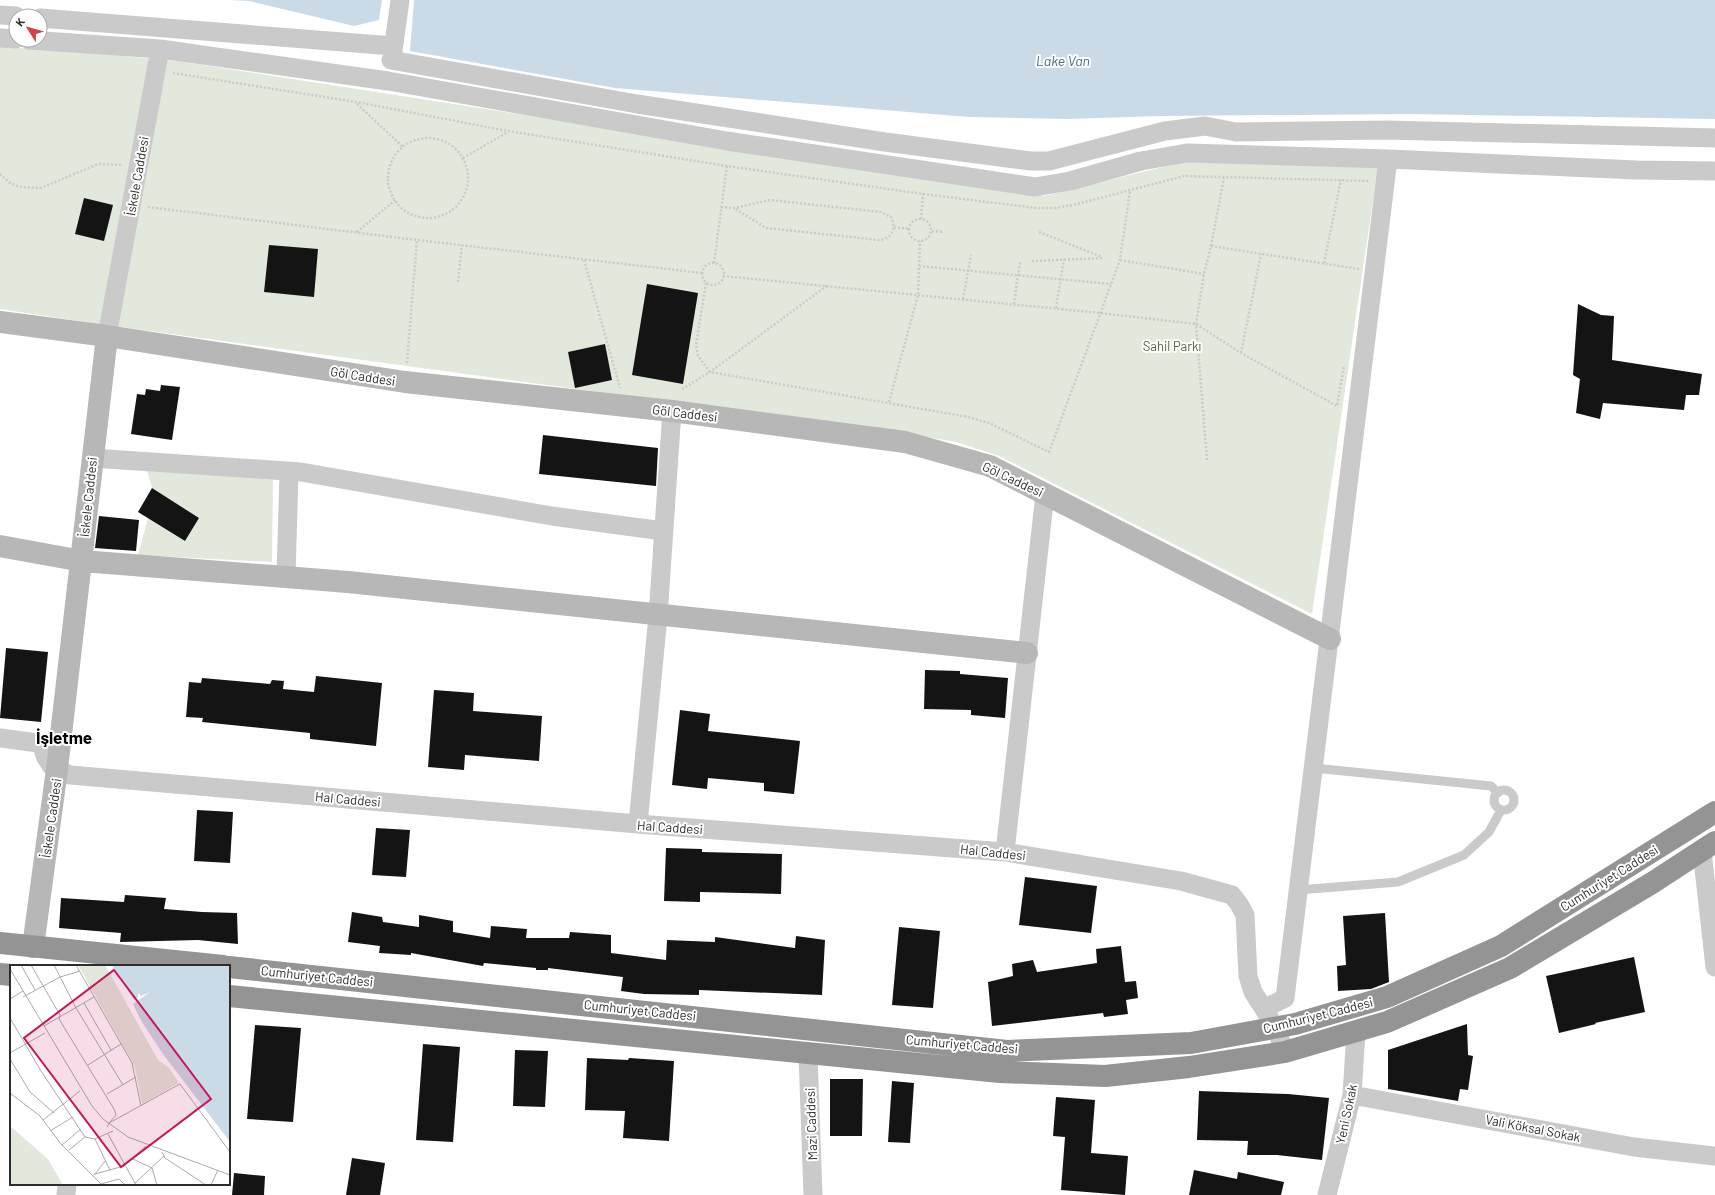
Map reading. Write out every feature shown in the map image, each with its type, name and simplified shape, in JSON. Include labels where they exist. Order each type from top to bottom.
[{"type":"highway","name":"Cumhuriyet Caddesi","points":[[230,967],[1007,1050],[1191,1043],[1269,1018],[1295,1024],[1387,997],[1501,946],[1715,812]]},
{"type":"highway","name":"Cumhuriyet Caddesi","points":[[230,996],[1000,1072],[1105,1076],[1189,1067],[1285,1052],[1387,1022],[1510,968],[1652,883],[1708,847]]},
{"type":"highway","points":[[0,943],[214,965]]},
{"type":"highway","points":[[0,974],[10,975]]},
{"type":"street","points":[[388,81],[400,0]]},
{"type":"street","points":[[48,19],[392,53],[652,106],[885,142],[1031,161],[1049,161],[1165,131],[1205,126],[1236,132],[1387,130],[1715,138]]},
{"type":"street","points":[[48,41],[160,49],[388,81],[727,141],[1035,187],[1070,181],[1141,161],[1187,153],[1388,159],[1636,170],[1715,171]]},
{"type":"street","name":"İskele Caddesi","points":[[33,946],[57,769],[82,561],[106,336],[132,205],[160,49]]},
{"type":"street","points":[[1269,1018],[1285,998],[1330,639],[1363,269],[1386,182],[1388,159]]},
{"type":"street","name":"Göl Caddesi","points":[[0,322],[106,336],[405,382],[672,411],[905,442],[990,466],[1330,639]]},
{"type":"street","points":[[638,824],[658,616],[672,411]]},
{"type":"street","points":[[92,458],[301,472],[544,514],[663,531]]},
{"type":"street","points":[[286,577],[289,472]]},
{"type":"street","points":[[1005,852],[1045,494]]},
{"type":"street","points":[[0,546],[82,561],[356,583],[658,616],[1027,653]]},
{"type":"street","points":[[0,738],[38,743],[43,748],[45,756],[52,767],[57,769]]},
{"type":"street","name":"Hal Caddesi","points":[[57,769],[70,775],[638,824],[1005,852],[1181,882],[1232,895],[1239,904],[1245,915],[1248,976],[1253,992],[1269,1018],[1285,1052]]},
{"type":"street","points":[[1708,847],[1715,967]]},
{"type":"street","name":"Yeni Sokak","points":[[1327,1195],[1352,1095],[1356,1032]]},
{"type":"street","name":"Mazi Caddesi","points":[[808,1054],[813,1195]]},
{"type":"street","name":"Vali Köksal Sokak","points":[[1352,1095],[1634,1147],[1715,1156]]},
{"type":"street","points":[[66,1195],[67,1185]]},
{"type":"lane","points":[[1314,768],[1491,786],[1498,793]]},
{"type":"lane","points":[[1508,791],[1511,793],[1514,800],[1512,807],[1509,810],[1501,810],[1497,806],[1494,801],[1498,793],[1508,791]]},
{"type":"lane","points":[[1298,890],[1398,882],[1464,855],[1489,832],[1501,810]]},
{"type":"path","points":[[356,102],[403,147]]},
{"type":"path","points":[[463,158],[508,132]]},
{"type":"path","points":[[432,138],[444,141],[455,148],[463,158],[468,171],[468,184],[464,197],[451,210],[443,215],[430,218],[416,217],[404,210],[395,200],[390,189],[388,176],[391,164],[397,152],[403,147],[419,139],[432,138]]},
{"type":"path","points":[[0,174],[10,183],[20,187],[41,188],[98,164],[138,167]]},
{"type":"path","points":[[714,263],[727,166]]},
{"type":"path","points":[[1207,460],[1196,324],[1204,274],[1224,178],[1386,182]]},
{"type":"path","points":[[1324,263],[1341,180]]},
{"type":"path","points":[[723,276],[720,266],[714,263],[704,267],[702,273],[702,277],[706,283],[696,345],[698,356],[710,372],[890,402],[968,417],[988,423],[1049,452],[1120,260],[1130,191]]},
{"type":"path","points":[[921,219],[923,194]]},
{"type":"path","points":[[356,233],[395,200]]},
{"type":"path","points":[[722,207],[734,208],[770,200],[881,212],[891,217],[894,227],[892,234],[879,240],[766,228],[734,208]]},
{"type":"path","points":[[132,205],[462,246],[702,273]]},
{"type":"path","points":[[921,219],[929,223],[932,231],[927,239],[920,241],[913,239],[909,232],[909,228],[913,222],[921,219]]},
{"type":"path","points":[[894,227],[909,228]]},
{"type":"path","points":[[932,231],[944,232]]},
{"type":"path","points":[[1032,261],[1103,258],[1040,232]]},
{"type":"path","points":[[405,382],[417,240]]},
{"type":"path","points":[[890,402],[918,295],[920,241]]},
{"type":"path","points":[[458,282],[462,246]]},
{"type":"path","points":[[1211,246],[1363,269]]},
{"type":"path","points":[[1241,353],[1261,254]]},
{"type":"path","points":[[963,299],[970,256]]},
{"type":"path","points":[[1056,308],[1064,259]]},
{"type":"path","points":[[584,260],[625,406]]},
{"type":"path","points":[[1120,260],[1204,274]]},
{"type":"path","points":[[1014,304],[1020,261]]},
{"type":"path","points":[[919,266],[1111,284]]},
{"type":"path","points":[[706,283],[717,284],[723,276]]},
{"type":"path","points":[[723,276],[1100,312],[1196,324],[1241,353],[1337,406],[1344,360]]},
{"type":"path","points":[[682,389],[710,372],[829,285]]},
{"type":"green space","name":"Sahil Parkı","points":[[0,47],[57,50],[177,61],[1044,196],[1183,162],[1378,167],[1312,614],[999,456],[956,442],[915,435],[91,323],[0,309]]},
{"type":"green space","points":[[147,471],[273,478],[272,562],[138,555],[148,518],[185,541],[199,518],[152,488]]},
{"type":"water","points":[[229,0],[382,0],[379,20],[354,26],[249,1]]},
{"type":"water","name":"Lake Van","points":[[414,0],[1715,0],[1715,119],[1411,114],[1161,116],[1068,119],[969,117],[615,88],[410,51]]},
{"type":"building","points":[[84,198],[113,205],[104,241],[75,234]]},
{"type":"building","points":[[269,245],[318,249],[314,297],[264,292]]},
{"type":"building","points":[[647,284],[698,293],[683,384],[632,375]]},
{"type":"building","points":[[1578,304],[1601,315],[1614,316],[1612,360],[1702,374],[1699,395],[1686,395],[1684,410],[1603,403],[1600,419],[1576,413],[1580,379],[1573,375]]},
{"type":"building","points":[[605,344],[612,380],[575,388],[568,352]]},
{"type":"building","points":[[161,385],[180,387],[172,440],[131,434],[137,394],[145,395],[146,389],[160,391]]},
{"type":"building","points":[[543,435],[658,448],[656,486],[539,474]]},
{"type":"building","points":[[152,488],[199,518],[185,541],[138,512]]},
{"type":"building","points":[[99,516],[139,520],[136,551],[95,548]]},
{"type":"building","points":[[6,648],[48,652],[41,722],[0,718]]},
{"type":"building","points":[[925,670],[960,671],[960,674],[1008,678],[1005,718],[971,715],[971,710],[924,709]]},
{"type":"building","points":[[316,676],[382,683],[376,746],[310,739],[310,733],[202,722],[203,718],[186,717],[189,682],[201,683],[202,678],[270,684],[272,680],[284,681],[283,689],[314,692]]},
{"type":"building","points":[[434,690],[474,693],[473,711],[542,716],[539,761],[465,755],[464,770],[428,767]]},
{"type":"building","points":[[680,710],[710,714],[708,731],[800,741],[794,794],[764,791],[764,783],[708,778],[707,789],[672,785]]},
{"type":"building","points":[[197,810],[233,812],[230,863],[194,861]]},
{"type":"building","points":[[376,828],[410,830],[406,877],[372,875]]},
{"type":"building","points":[[666,848],[702,849],[702,852],[782,854],[781,894],[700,892],[700,902],[664,901]]},
{"type":"building","points":[[1025,877],[1097,886],[1091,933],[1019,925]]},
{"type":"building","points":[[125,895],[166,898],[164,909],[237,913],[238,944],[198,940],[120,942],[121,933],[59,928],[61,898],[124,902]]},
{"type":"building","points":[[352,912],[382,917],[383,922],[419,927],[419,915],[453,921],[453,932],[490,938],[491,926],[527,929],[526,938],[569,938],[570,932],[611,935],[611,953],[666,960],[667,940],[715,942],[715,937],[795,948],[796,936],[825,940],[822,995],[699,990],[699,995],[644,994],[621,991],[623,977],[548,968],[548,970],[536,970],[536,968],[484,963],[483,966],[411,953],[411,955],[379,953],[380,946],[348,942]]},
{"type":"building","points":[[1385,913],[1389,982],[1371,989],[1338,991],[1337,966],[1346,965],[1343,916]]},
{"type":"building","points":[[899,927],[940,931],[933,1008],[892,1005]]},
{"type":"building","points":[[1121,946],[1125,982],[1136,981],[1138,998],[1126,1000],[1128,1014],[1104,1017],[1103,1013],[992,1026],[988,982],[1013,976],[1012,964],[1033,960],[1037,972],[1097,963],[1096,949]]},
{"type":"building","points":[[1634,957],[1645,1012],[1559,1033],[1546,976]]},
{"type":"building","points":[[1467,1024],[1468,1055],[1473,1056],[1468,1090],[1460,1089],[1458,1101],[1388,1089],[1388,1050]]},
{"type":"building","points":[[255,1025],[301,1028],[293,1122],[247,1119]]},
{"type":"building","points":[[423,1044],[460,1047],[453,1142],[416,1140]]},
{"type":"building","points":[[515,1050],[548,1051],[545,1107],[513,1106]]},
{"type":"building","points":[[587,1058],[628,1060],[629,1058],[674,1061],[669,1141],[623,1138],[625,1111],[585,1110]]},
{"type":"building","points":[[830,1079],[863,1079],[862,1136],[830,1136]]},
{"type":"building","points":[[892,1081],[914,1083],[910,1143],[888,1142]]},
{"type":"building","points":[[1199,1091],[1288,1094],[1329,1098],[1322,1160],[1277,1155],[1247,1155],[1248,1141],[1197,1140]]},
{"type":"building","points":[[1056,1097],[1095,1100],[1091,1153],[1128,1156],[1125,1195],[1061,1190],[1065,1137],[1053,1136]]},
{"type":"building","points":[[352,1158],[385,1163],[380,1195],[346,1195]]},
{"type":"building","points":[[1194,1170],[1237,1179],[1238,1172],[1284,1182],[1281,1195],[1189,1195]]},
{"type":"building","points":[[234,1173],[265,1176],[264,1195],[232,1195]]},
{"type":"district","name":"İşletme","points":[[64,737]]}]
